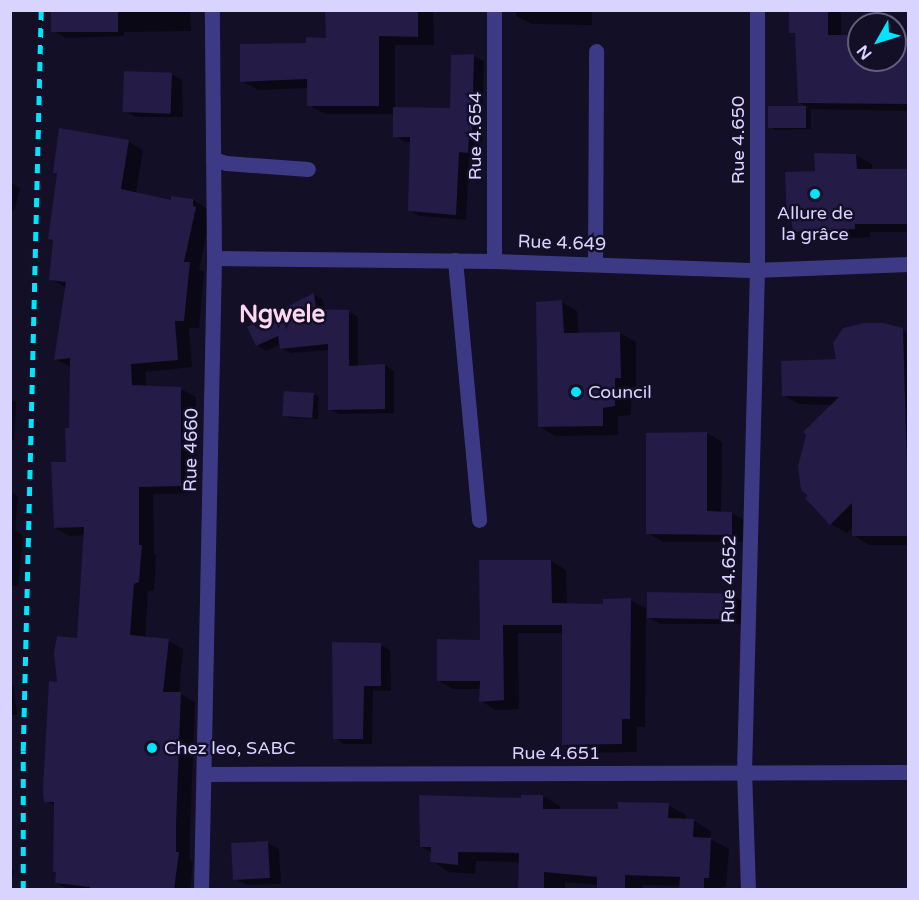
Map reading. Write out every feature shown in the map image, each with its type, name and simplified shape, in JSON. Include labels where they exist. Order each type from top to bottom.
[{"type":"street","name":"Rue 4660","points":[[201,890],[214,258],[212,10]]},
{"type":"street","name":"Rue 4.654","points":[[494,10],[494,261]]},
{"type":"street","name":"Rue 4.650","points":[[757,270],[758,10]]},
{"type":"street","points":[[596,51],[596,264]]},
{"type":"street","points":[[213,159],[226,163],[308,169]]},
{"type":"street","name":"Rue 4.649","points":[[214,258],[455,260],[757,270],[909,264]]},
{"type":"street","points":[[455,260],[479,520]]},
{"type":"street","name":"Rue 4.652","points":[[748,890],[744,772],[757,270]]},
{"type":"street","name":"Rue 4.651","points":[[204,774],[909,772]]},
{"type":"building","points":[[51,10],[118,10],[118,32],[51,32]]},
{"type":"building","points":[[325,10],[418,10],[418,37],[379,36],[379,106],[307,106],[307,79],[240,82],[240,44],[306,43],[306,37],[326,38]]},
{"type":"building","points":[[789,10],[828,10],[828,35],[847,35],[847,72],[907,72],[907,35],[909,35],[909,104],[798,103],[795,33],[789,33]]},
{"type":"building","points":[[474,54],[472,137],[469,137],[468,153],[459,152],[456,215],[408,211],[410,137],[393,137],[393,107],[450,108],[451,55]]},
{"type":"building","points":[[124,71],[172,73],[171,114],[123,112]]},
{"type":"building","points":[[768,106],[806,106],[806,128],[768,128]]},
{"type":"building","points":[[59,128],[129,140],[121,189],[171,200],[171,196],[193,199],[193,206],[196,207],[184,262],[190,262],[184,321],[175,321],[178,360],[131,364],[132,385],[181,387],[181,486],[139,487],[139,545],[142,545],[139,582],[134,584],[130,635],[169,639],[163,692],[181,692],[176,825],[176,852],[179,852],[174,890],[90,890],[90,887],[55,883],[56,872],[53,872],[54,802],[44,802],[43,788],[49,681],[57,682],[54,653],[57,636],[77,638],[84,527],[54,528],[51,462],[66,462],[65,428],[69,428],[70,358],[54,360],[66,282],[49,280],[53,240],[48,239],[57,173],[53,173]]},
{"type":"building","points":[[814,153],[856,154],[857,169],[909,169],[909,224],[855,224],[855,229],[793,232],[791,219],[787,217],[785,172],[815,171]]},
{"type":"building","points":[[314,293],[316,309],[349,310],[349,366],[385,364],[385,409],[328,410],[328,344],[280,349],[278,336],[256,346],[247,327]]},
{"type":"building","name":"Council","points":[[562,300],[564,333],[620,332],[621,378],[615,378],[615,406],[603,408],[603,426],[538,427],[536,302]]},
{"type":"building","points":[[864,323],[883,323],[903,328],[909,536],[852,536],[852,503],[830,525],[805,498],[808,496],[801,490],[798,466],[806,435],[803,432],[839,397],[782,396],[781,361],[836,359],[833,343],[843,328]]},
{"type":"building","points":[[284,391],[314,393],[312,418],[282,416]]},
{"type":"building","points":[[707,432],[707,511],[732,512],[732,535],[646,534],[646,433]]},
{"type":"building","points":[[479,560],[551,560],[552,603],[603,604],[603,599],[631,598],[630,719],[622,719],[622,744],[562,745],[562,625],[503,625],[504,700],[479,702],[480,681],[437,681],[437,639],[480,640]]},
{"type":"building","points":[[647,592],[731,593],[731,619],[647,618]]},
{"type":"building","points":[[332,642],[381,643],[381,686],[364,686],[363,739],[333,739]]},
{"type":"building","points":[[419,795],[521,798],[521,795],[543,795],[543,809],[618,809],[618,802],[669,803],[668,818],[694,819],[693,837],[711,838],[709,878],[704,878],[704,890],[679,890],[680,877],[625,875],[625,890],[597,890],[597,877],[544,872],[544,890],[518,890],[519,853],[458,852],[458,865],[430,862],[431,847],[420,847]]},
{"type":"building","points":[[268,841],[270,878],[233,880],[231,843]]},
{"type":"railway","points":[[23,890],[23,751],[41,10]]},
{"type":"place","name":"Allure de la grâce","points":[[815,194]]},
{"type":"place","name":"Council","points":[[576,392]]},
{"type":"place","name":"Chez leo, SABC","points":[[152,748]]},
{"type":"district","name":"Ngwele","points":[[282,315]]}]
